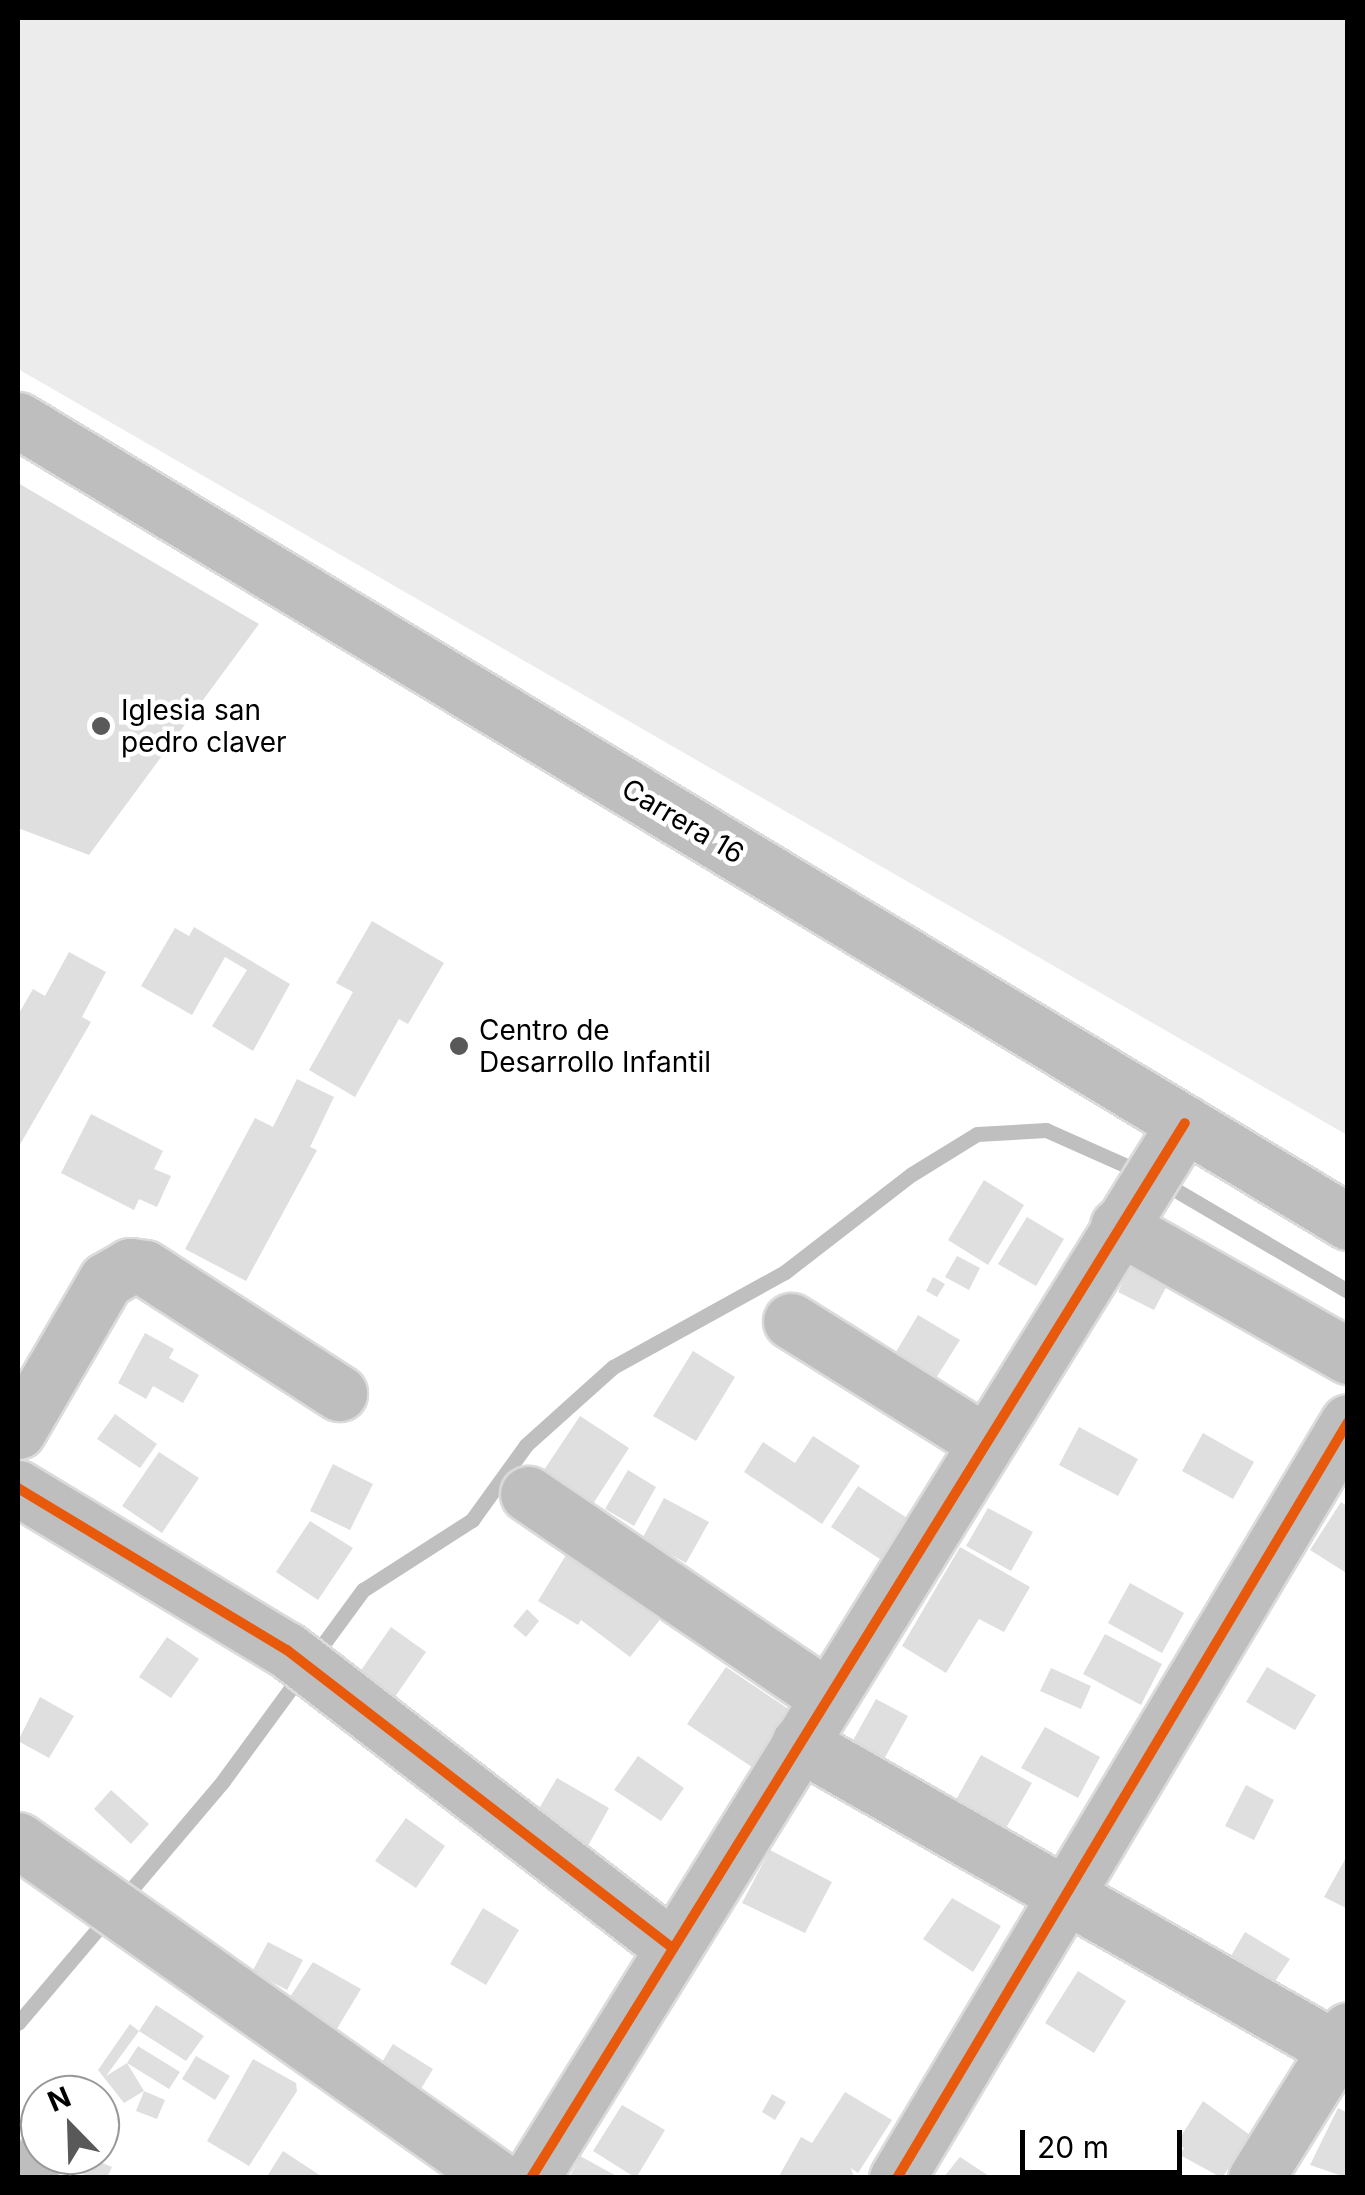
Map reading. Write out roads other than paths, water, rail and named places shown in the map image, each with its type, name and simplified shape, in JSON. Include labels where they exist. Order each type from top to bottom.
[{"type":"street","name":"Carrera 16","points":[[18,420],[1348,1222]]},
{"type":"street","points":[[531,2178],[1185,1123]]},
{"type":"street","points":[[1118,1226],[1348,1356]]},
{"type":"street","points":[[18,1431],[106,1280],[130,1266],[145,1268],[340,1394]]},
{"type":"street","points":[[791,1321],[985,1442]]},
{"type":"street","points":[[897,2178],[1348,1422]]},
{"type":"street","points":[[18,1488],[287,1650],[672,1948]]},
{"type":"street","points":[[528,1494],[813,1720],[1066,1895],[1344,2045],[1256,2178]]},
{"type":"street","points":[[18,1840],[497,2178]]},
{"type":"street","points":[[18,2168],[30,2178]]},
{"type":"waterway","points":[[18,2023],[223,1781],[363,1590],[472,1520],[526,1445],[613,1367],[785,1272],[912,1174],[977,1134],[1046,1130],[1129,1167]]},
{"type":"waterway","points":[[1179,1192],[1348,1291]]},
{"type":"place","name":"Iglesia san pedro claver","points":[[101,726]]},
{"type":"place","name":"Centro de Desarrollo Infantil","points":[[459,1046]]}]
